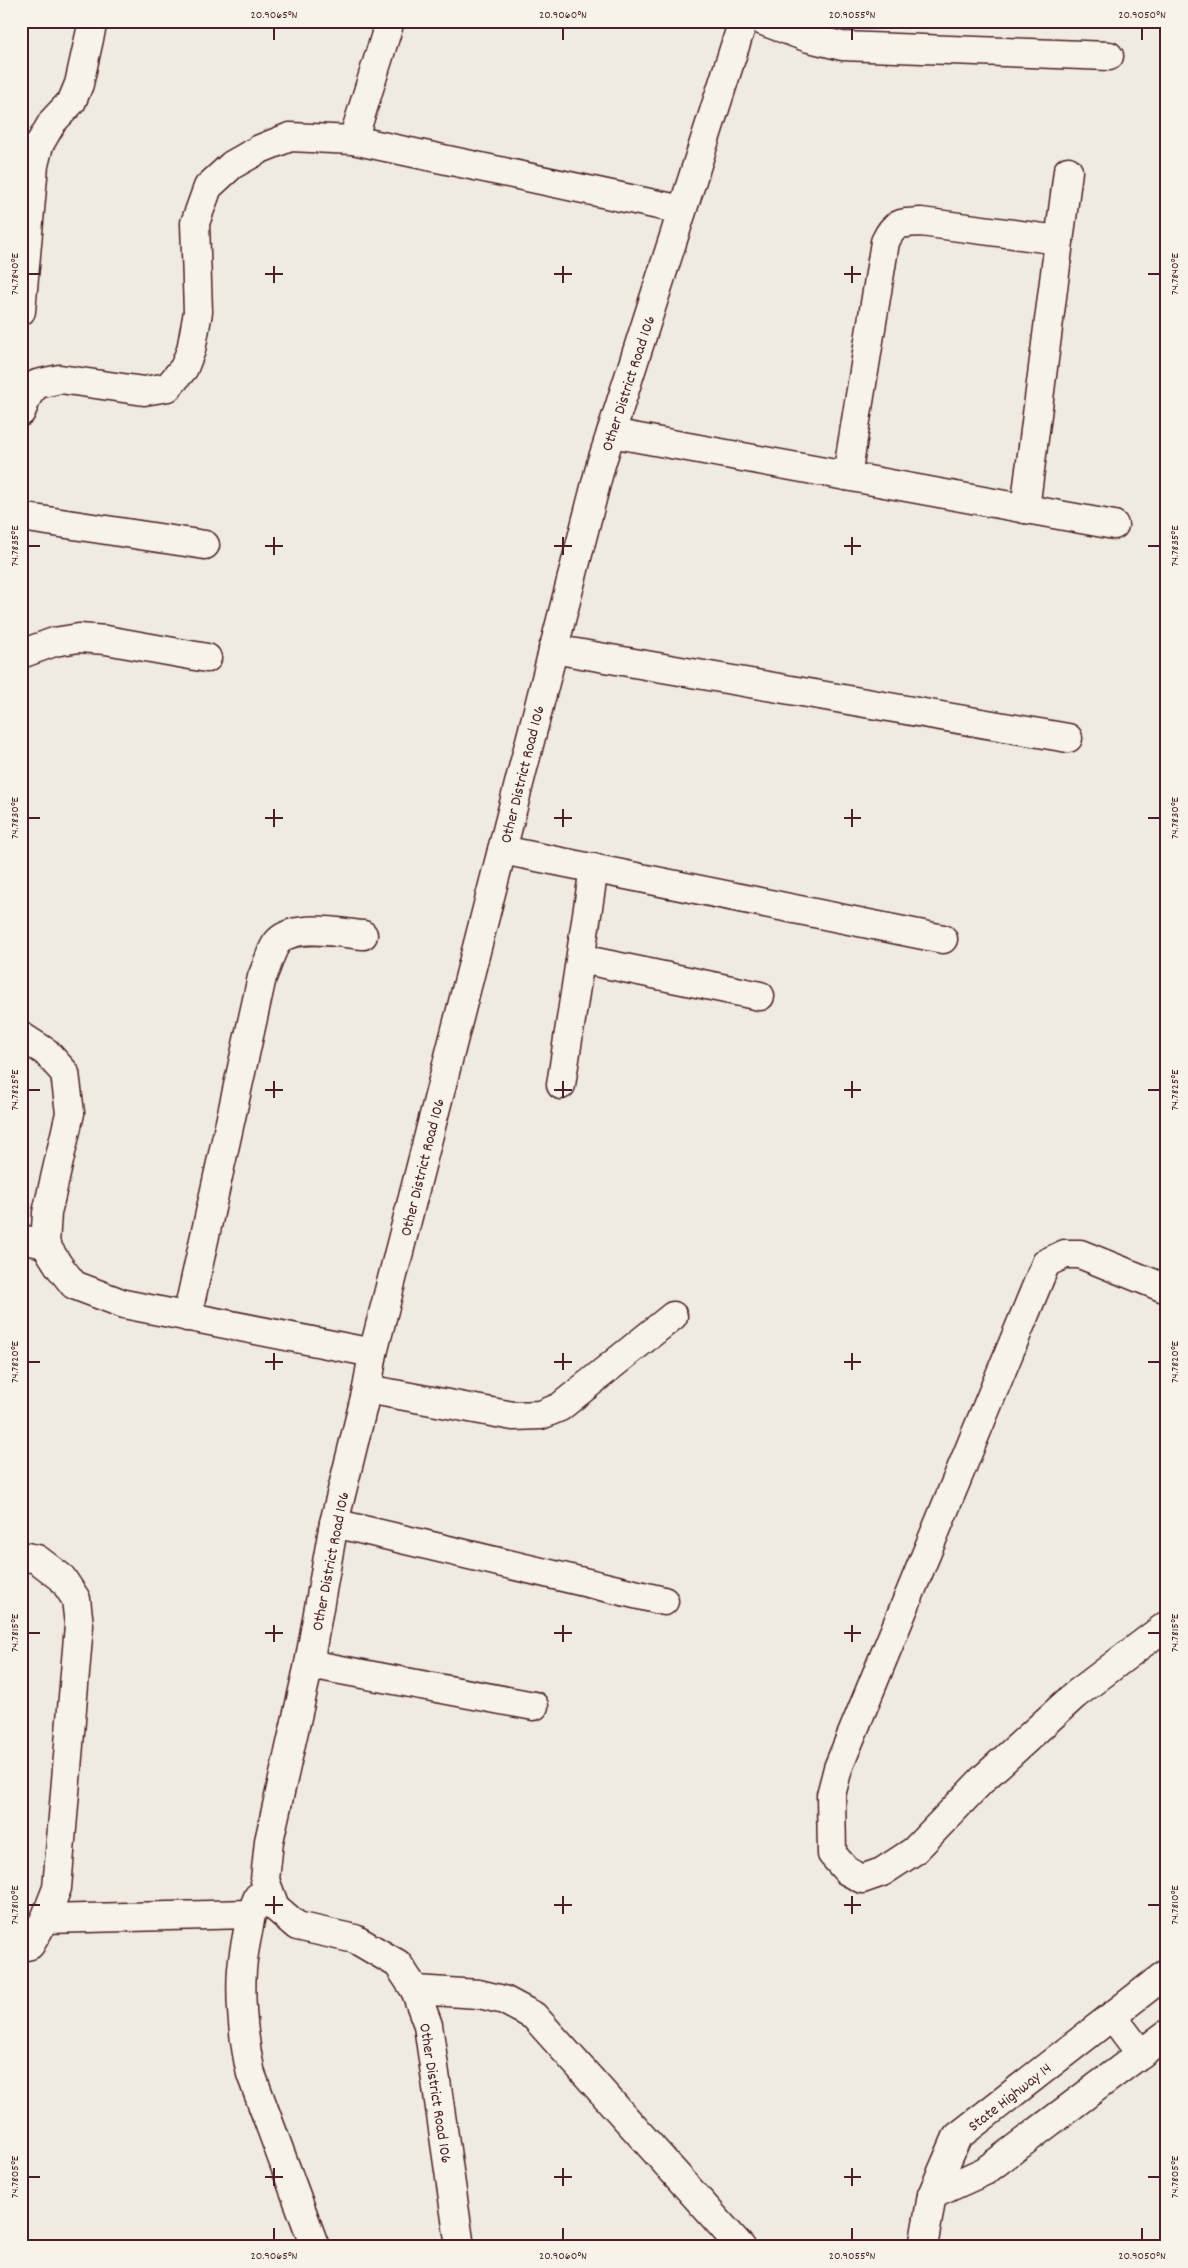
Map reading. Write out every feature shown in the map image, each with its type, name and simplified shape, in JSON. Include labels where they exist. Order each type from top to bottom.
[{"type":"street","points":[[21,311],[34,164],[39,145],[53,121],[72,101],[79,84],[93,21]]},
{"type":"street","points":[[353,140],[390,21]]},
{"type":"street","name":"Other District Road 106","points":[[460,2247],[428,2025],[415,1990],[398,1964],[355,1939],[297,1926],[275,1907],[265,1880],[269,1841],[309,1664],[334,1523],[374,1353],[553,649],[611,432],[743,21]]},
{"type":"street","points":[[763,21],[808,38],[842,46],[1109,56]]},
{"type":"street","points":[[21,412],[28,395],[37,384],[60,379],[144,391],[168,387],[184,368],[191,350],[198,312],[195,223],[208,187],[232,165],[260,149],[290,137],[353,140],[682,210]]},
{"type":"street","points":[[1025,509],[1068,171]]},
{"type":"street","points":[[847,476],[885,242],[891,229],[902,223],[921,222],[1059,240]]},
{"type":"street","points":[[611,432],[1114,525]]},
{"type":"street","points":[[21,517],[205,545]]},
{"type":"street","points":[[21,654],[54,642],[79,638],[106,640],[208,658]]},
{"type":"street","points":[[553,649],[1068,738]]},
{"type":"street","points":[[502,850],[943,939]]},
{"type":"street","points":[[562,1085],[594,868]]},
{"type":"street","points":[[187,1317],[262,977],[276,943],[288,935],[309,930],[363,935]]},
{"type":"street","points":[[581,959],[760,996]]},
{"type":"street","points":[[21,1036],[46,1052],[65,1073],[70,1112],[47,1212],[33,1242],[59,1266],[74,1285],[124,1304],[374,1353]]},
{"type":"street","points":[[1167,1289],[1080,1254],[1065,1254],[1046,1263],[838,1768],[830,1795],[832,1854],[847,1871],[862,1879],[882,1872],[914,1851],[985,1777],[1075,1695],[1167,1625]]},
{"type":"street","points":[[367,1389],[514,1416],[541,1415],[560,1407],[673,1316]]},
{"type":"street","points":[[334,1523],[664,1601]]},
{"type":"street","points":[[21,1556],[37,1559],[62,1578],[76,1598],[79,1625],[57,1888],[46,1919],[30,1945],[21,1947]]},
{"type":"street","points":[[309,1664],[534,1706]]},
{"type":"street","points":[[265,1880],[251,1914],[243,1955],[243,2006],[246,2052],[251,2074],[315,2247]]},
{"type":"street","points":[[46,1919],[251,1914]]},
{"type":"street","name":"State Highway 14","points":[[924,2247],[932,2195],[957,2137],[1167,1973]]},
{"type":"street","points":[[415,1990],[479,1994],[504,2000],[534,2016],[741,2247]]},
{"type":"street","points":[[1113,2016],[1141,2054]]},
{"type":"street","points":[[932,2195],[985,2172],[1167,2034]]}]
